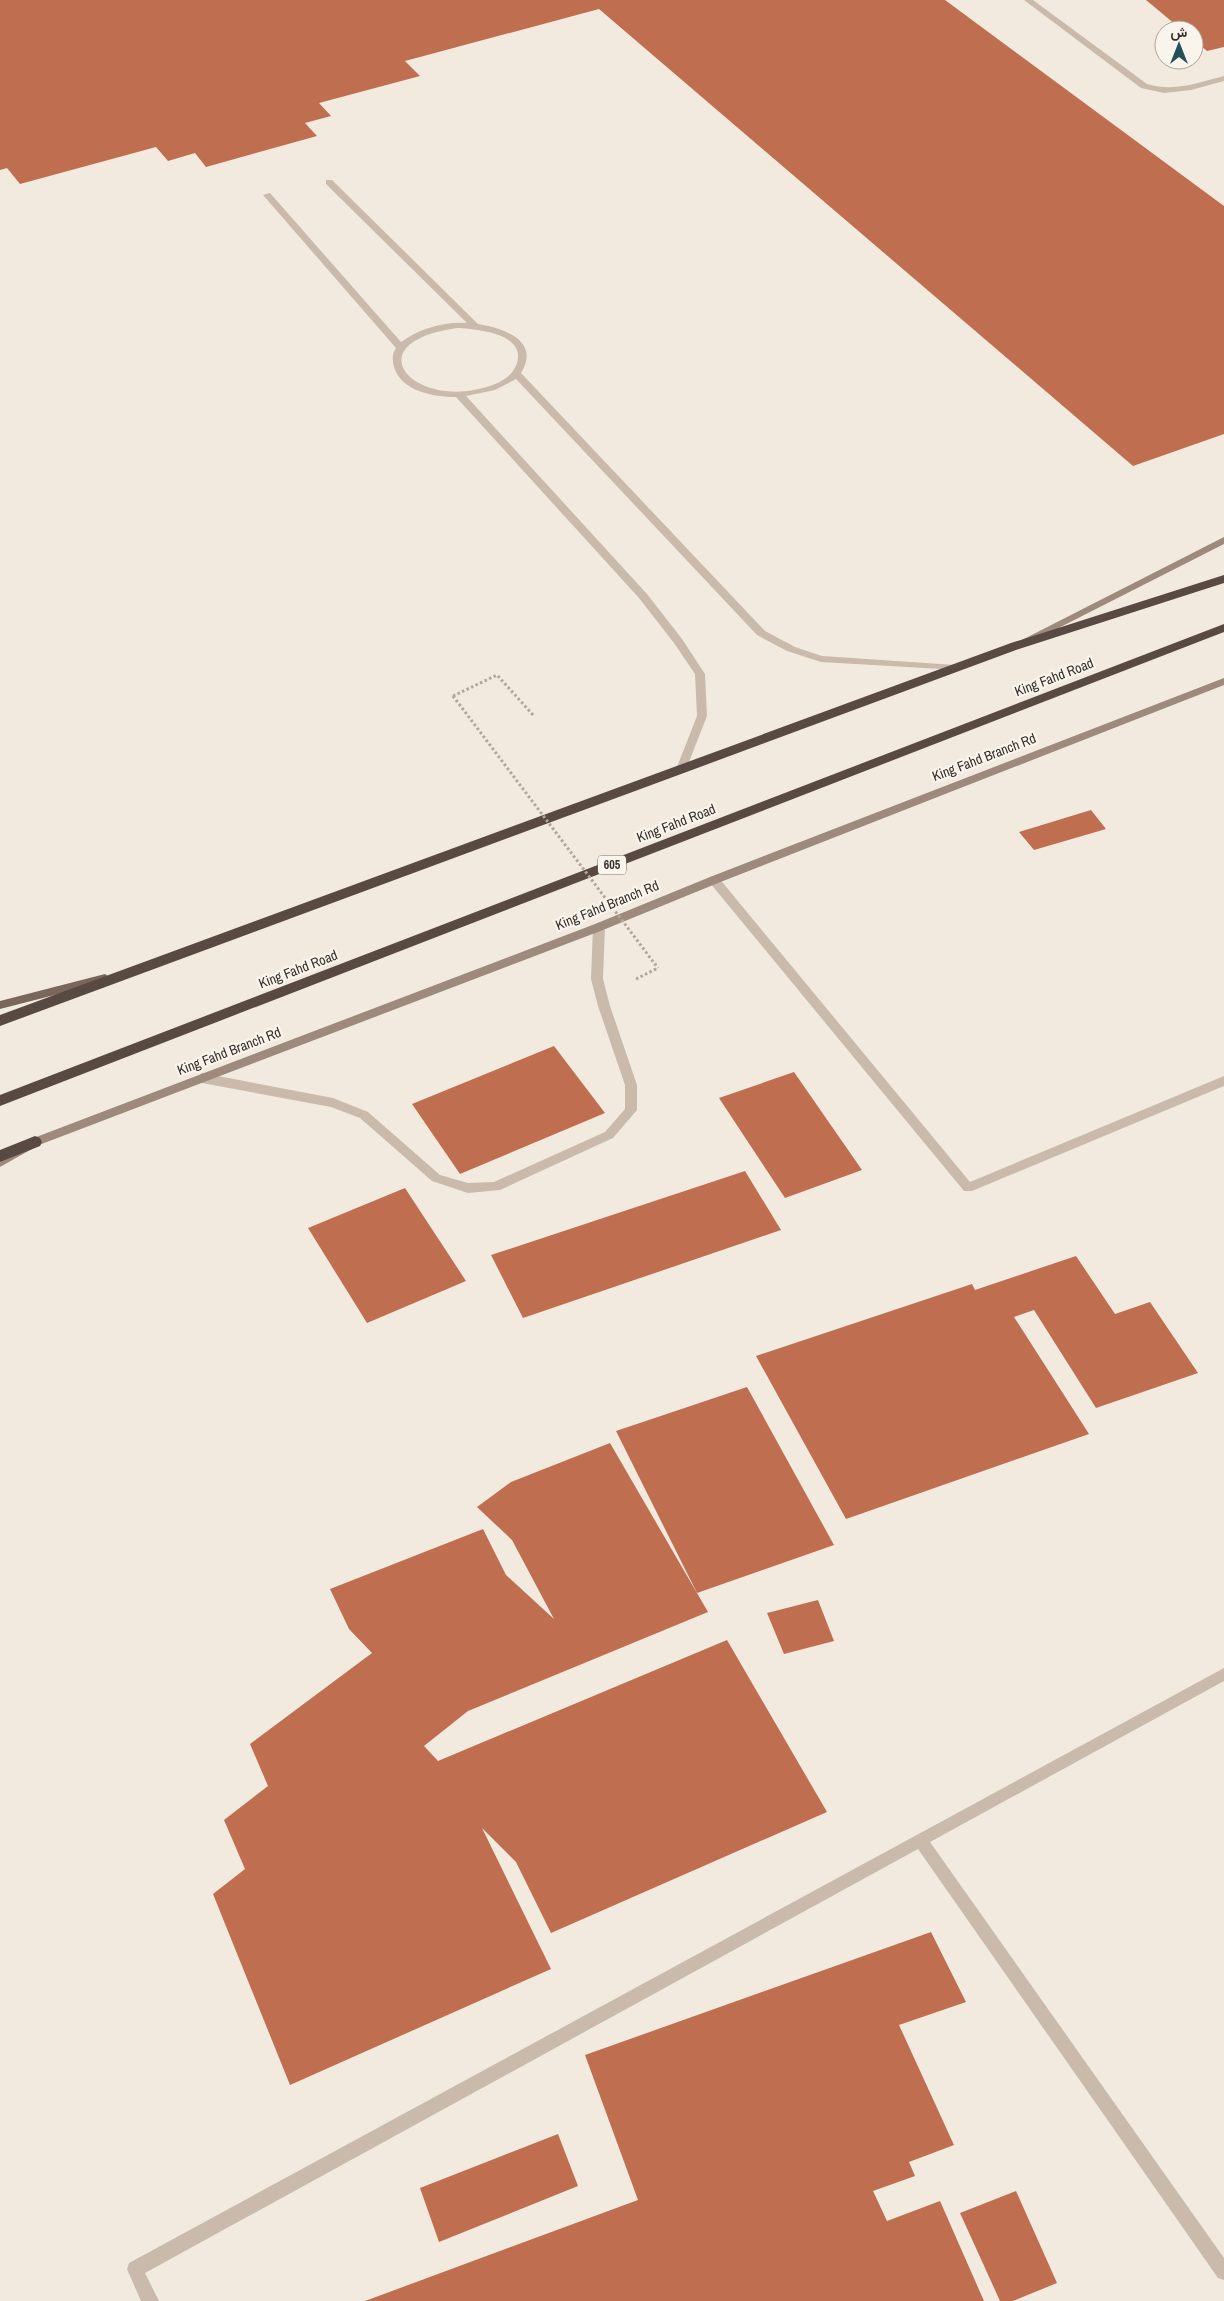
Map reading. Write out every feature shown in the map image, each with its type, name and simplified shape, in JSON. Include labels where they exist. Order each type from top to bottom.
[{"type":"highway","points":[[0,1020],[148,967],[682,767],[1015,646],[1224,579]]},
{"type":"highway","name":"King Fahd Road","points":[[0,1102],[1224,628]]},
{"type":"highway","name":"King Fahd Branch Rd","points":[[0,1156],[35,1142]]},
{"type":"main road","points":[[1015,646],[1224,540]]},
{"type":"main road","name":"King Fahd Branch Rd","points":[[35,1142],[599,927],[714,880],[1224,681]]},
{"type":"main road","points":[[0,1005],[148,967]]},
{"type":"main road","points":[[0,1162],[35,1142]]},
{"type":"street","points":[[1028,0],[1144,86],[1164,92],[1191,88],[1224,78]]},
{"type":"street","points":[[329,182],[475,326]]},
{"type":"street","points":[[267,195],[401,348]]},
{"type":"street","points":[[457,325],[475,326],[493,329],[506,335],[517,344],[522,353],[522,364],[516,374],[507,382],[493,389],[458,395],[440,393],[409,382],[400,372],[397,360],[401,348],[410,339],[423,332],[457,325]]},
{"type":"street","points":[[516,374],[762,632],[791,649],[821,659],[955,668]]},
{"type":"street","points":[[458,395],[643,596],[678,641],[700,674],[702,716],[682,767]]},
{"type":"street","points":[[714,880],[968,1188],[1224,1081]]},
{"type":"street","points":[[202,1078],[333,1104],[364,1115],[436,1178],[468,1188],[496,1187],[609,1135],[631,1110],[630,1085],[597,979],[599,927]]},
{"type":"street","points":[[150,2301],[136,2269],[1224,1674]]},
{"type":"street","points":[[920,1840],[1224,2272]]},
{"type":"path","points":[[534,716],[497,675],[453,696],[658,968]]},
{"type":"building","points":[[0,0],[945,0],[1224,206],[1224,434],[1133,466],[599,9],[405,61],[420,76],[319,103],[331,116],[305,123],[317,136],[206,167],[195,153],[168,161],[156,147],[20,184],[7,168],[0,170]]},
{"type":"building","points":[[1146,0],[1224,0],[1224,47],[1207,51],[1204,48],[1204,20],[1170,20]]},
{"type":"building","points":[[1091,810],[1106,829],[1034,850],[1019,832]]},
{"type":"building","points":[[554,1046],[605,1113],[460,1174],[412,1104]]},
{"type":"building","points":[[794,1072],[862,1170],[785,1198],[719,1098]]},
{"type":"building","points":[[745,1171],[781,1230],[523,1318],[491,1255]]},
{"type":"building","points":[[405,1188],[466,1281],[367,1323],[308,1228]]},
{"type":"building","points":[[1076,1256],[1115,1314],[1150,1302],[1198,1373],[1096,1408],[1034,1310],[1014,1317],[1089,1434],[846,1519],[756,1356],[972,1284],[975,1290]]},
{"type":"building","points":[[747,1387],[834,1545],[697,1593],[616,1431]]},
{"type":"building","points":[[610,1443],[708,1612],[468,1711],[424,1746],[438,1761],[727,1640],[827,1812],[551,1933],[516,1862],[482,1828],[551,1969],[290,2085],[213,1894],[245,1869],[224,1820],[268,1786],[250,1744],[372,1653],[349,1629],[330,1589],[483,1529],[506,1575],[554,1619],[512,1540],[477,1507],[511,1482]]},
{"type":"building","points":[[818,1600],[834,1641],[784,1654],[767,1613]]},
{"type":"building","points":[[931,1932],[966,2002],[899,2025],[954,2145],[909,2162],[915,2176],[873,2191],[887,2221],[940,2201],[984,2301],[365,2301],[638,2200],[585,2055]]},
{"type":"building","points":[[558,2134],[578,2186],[439,2242],[420,2188]]},
{"type":"building","points":[[1016,2191],[1057,2283],[1013,2301],[1000,2301],[960,2213]]}]
